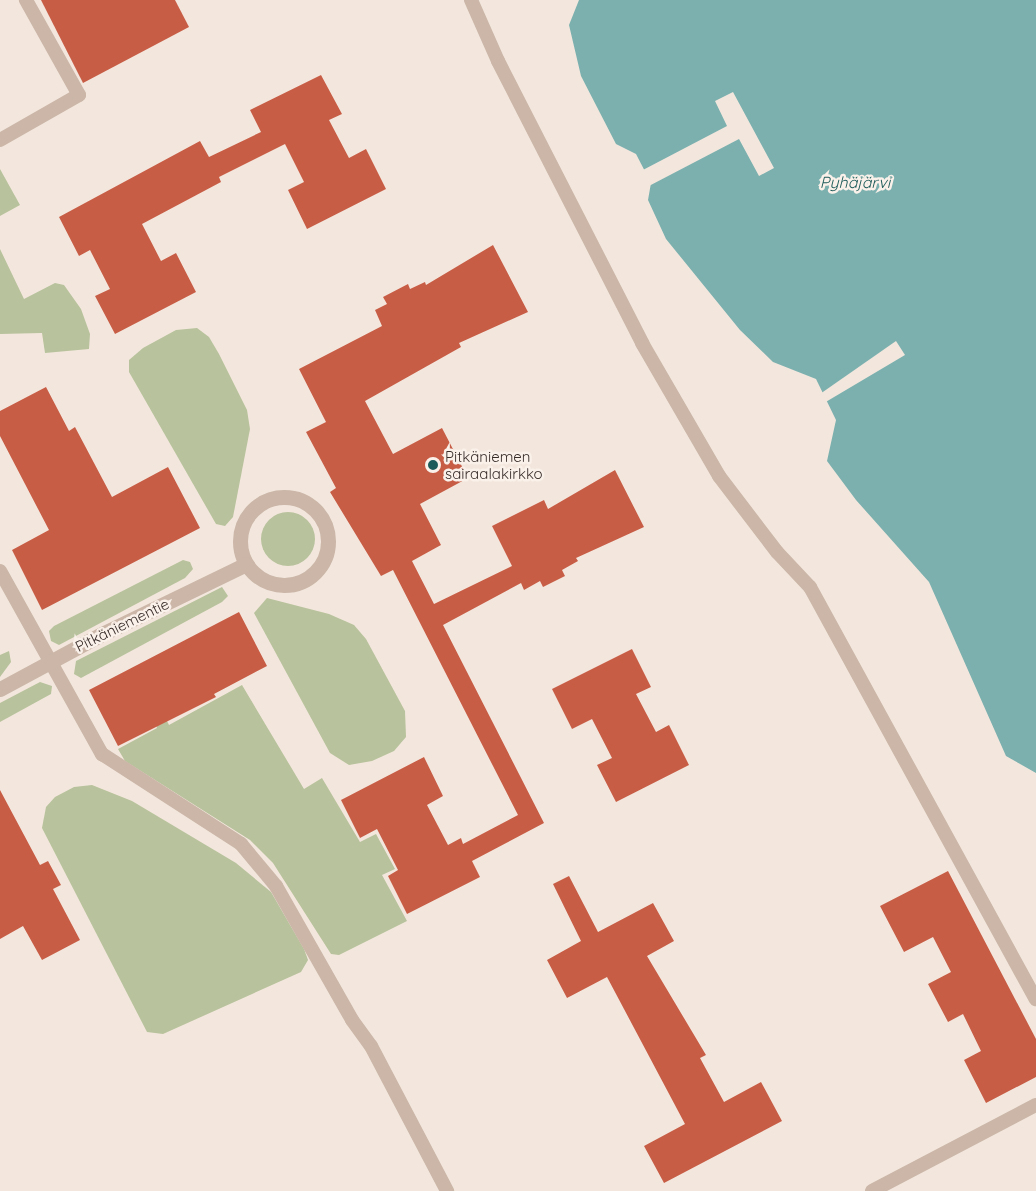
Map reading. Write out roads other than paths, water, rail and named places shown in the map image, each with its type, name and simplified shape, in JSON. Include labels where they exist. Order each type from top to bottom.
[{"type":"street","points":[[289,497],[304,502],[322,520],[328,536],[326,554],[308,578],[289,585],[272,583],[246,564],[240,536],[251,511],[258,505],[289,497]]},
{"type":"street","name":"Pitkäniementie","points":[[0,688],[246,564]]},
{"type":"lane","points":[[0,140],[79,95],[26,0]]},
{"type":"lane","points":[[471,0],[498,61],[642,344],[719,476],[777,552],[810,587],[1036,999]]},
{"type":"lane","points":[[0,571],[102,754],[242,844],[276,886],[352,1020],[371,1046],[447,1191]]},
{"type":"lane","points":[[872,1191],[1036,1105]]},
{"type":"water","name":"Pyhäjärvi","points":[[579,0],[1036,0],[1036,773],[1006,756],[929,582],[856,500],[827,461],[836,420],[816,379],[773,362],[740,330],[666,239],[648,200],[651,183],[636,154],[616,144],[581,76],[569,25]]},
{"type":"place","name":"Pitkäniemen sairaalakirkko","points":[[433,465]]}]
